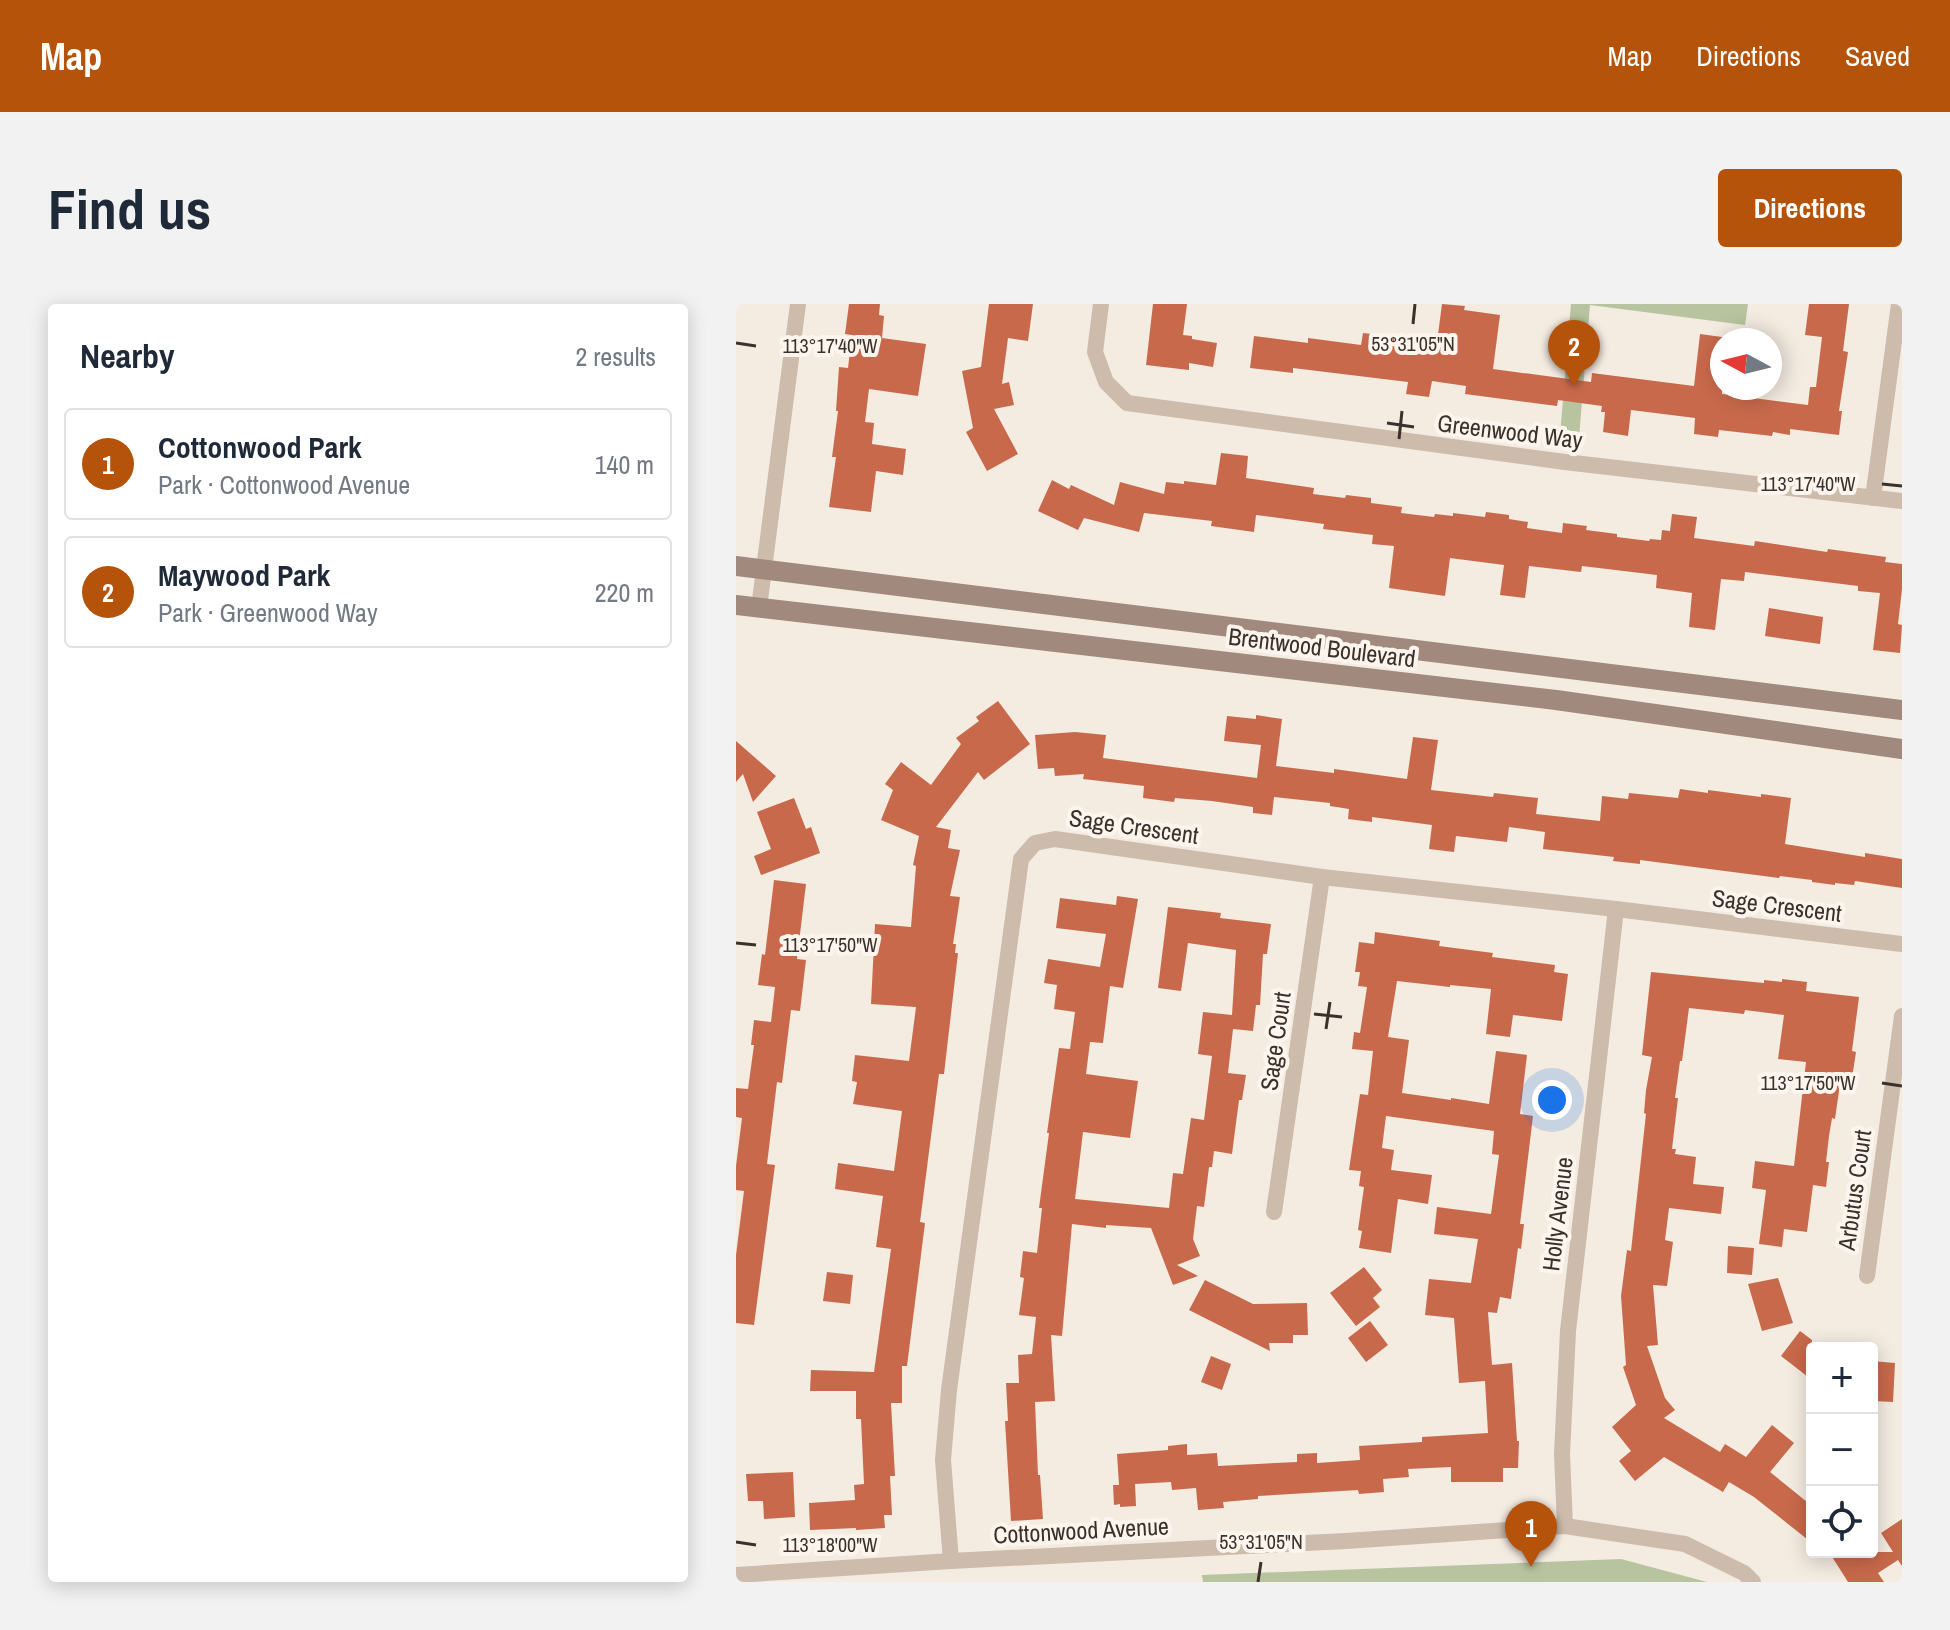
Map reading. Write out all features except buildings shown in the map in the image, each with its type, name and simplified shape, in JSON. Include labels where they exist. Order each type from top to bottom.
[{"type":"main road","name":"Brentwood Boulevard","points":[[736,566],[1902,710]]},
{"type":"main road","name":"Brentwood Boulevard","points":[[736,605],[1556,700],[1902,749]]},
{"type":"street","points":[[759,608],[798,304]]},
{"type":"street","name":"Greenwood Way","points":[[1101,304],[1095,352],[1106,382],[1127,403],[1565,462],[1902,501]]},
{"type":"street","points":[[1873,498],[1899,304]]},
{"type":"street","name":"Sage Crescent","points":[[951,1561],[943,1460],[949,1390],[1021,859],[1035,843],[1055,839],[1322,877],[1902,944]]},
{"type":"street","name":"Sage Court","points":[[1274,1212],[1322,877]]},
{"type":"street","name":"Holly Avenue","points":[[1565,1526],[1562,1454],[1568,1331],[1616,909]]},
{"type":"street","name":"Arbutus Court","points":[[1867,1276],[1902,1016]]},
{"type":"street","name":"Cottonwood Avenue","points":[[736,1575],[1565,1526],[1685,1544],[1744,1573],[1753,1582]]},
{"type":"green space","points":[[1571,304],[1748,304],[1745,325],[1590,305],[1578,450],[1559,447]]},
{"type":"green space","points":[[1621,1559],[1707,1582],[1203,1582],[1202,1575]]},
{"type":"place","name":"Maywood Park","points":[[1574,386]]},
{"type":"place","name":"Cottonwood Park","points":[[1531,1567]]}]
